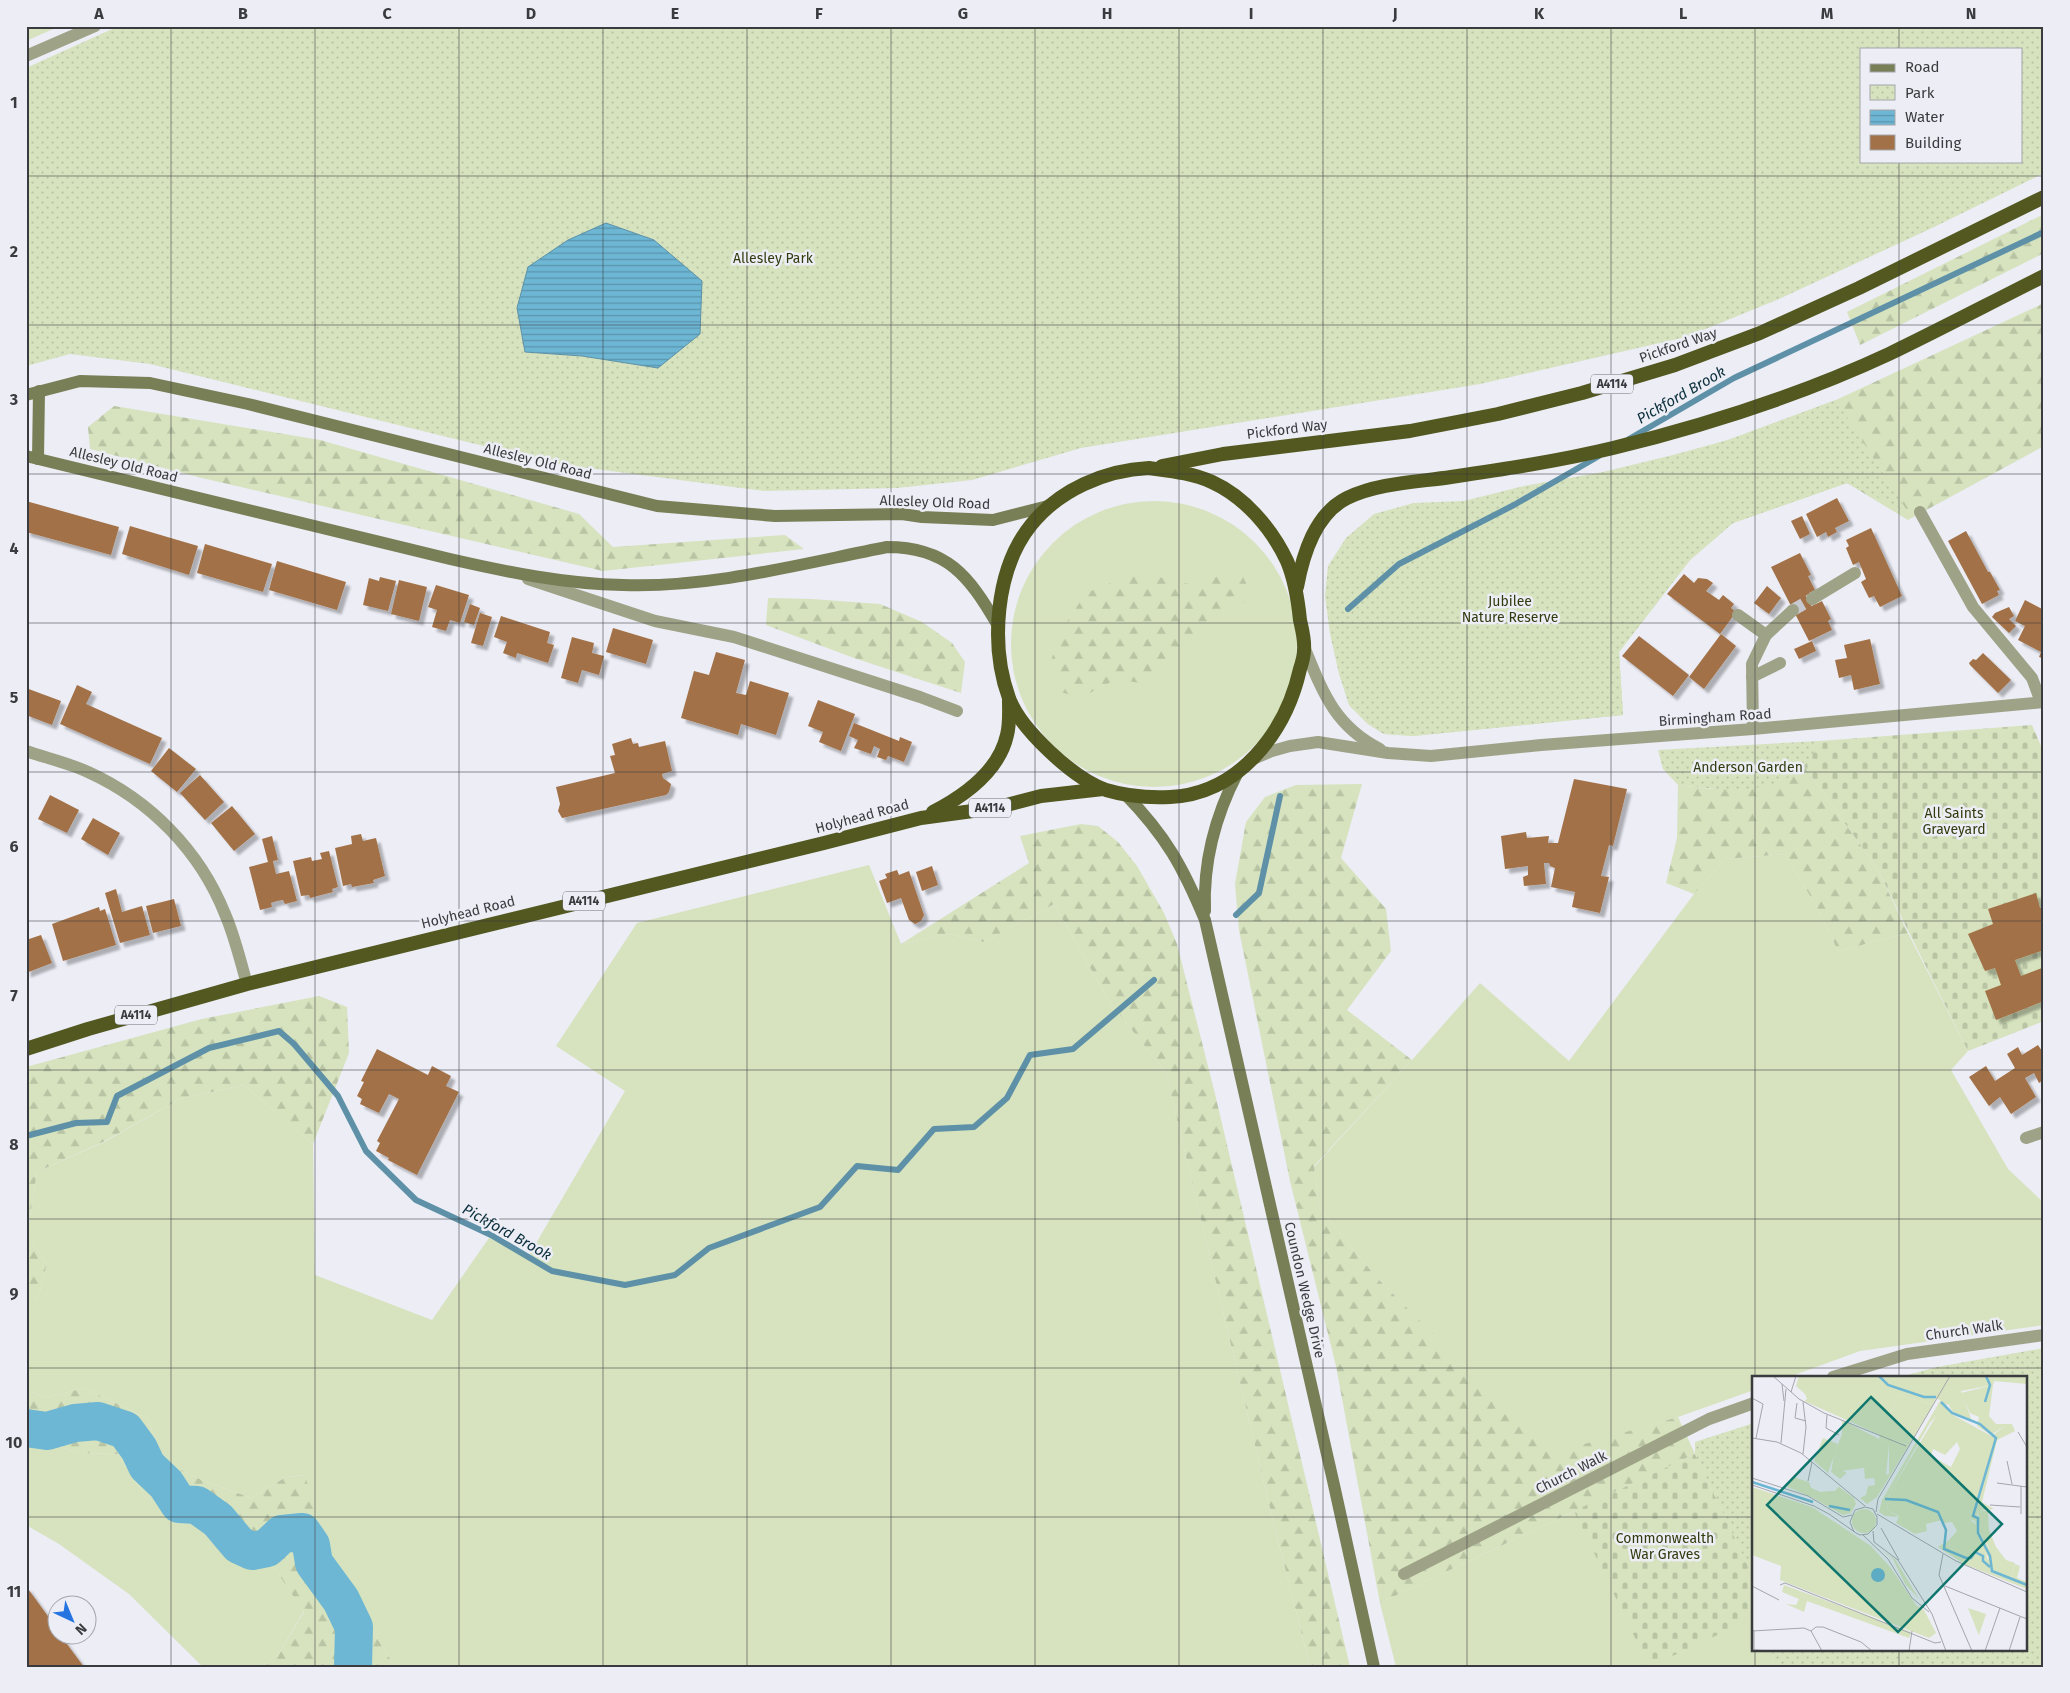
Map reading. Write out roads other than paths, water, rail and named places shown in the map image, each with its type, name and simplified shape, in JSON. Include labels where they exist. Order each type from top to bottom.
[{"type":"highway","name":"Pickford Way","points":[[1149,468],[1223,454],[1410,431],[1498,414],[1582,394],[1675,364],[1760,333],[1859,288],[2044,197]]},
{"type":"highway","points":[[1296,590],[1301,564],[1310,540],[1328,513],[1347,498],[1378,488],[1523,467],[1577,456],[1712,421],[1802,390],[1888,354],[2044,276]]},
{"type":"highway","points":[[1149,468],[1187,473],[1214,483],[1237,497],[1259,519],[1274,538],[1288,562],[1296,590],[1305,649],[1295,692],[1284,716],[1274,734],[1253,759],[1238,772],[1218,784],[1192,794],[1171,797],[1125,794],[1103,789],[1074,772],[1048,751],[1028,729],[1009,700],[1000,663],[997,624],[1002,592],[1012,557],[1030,526],[1048,506],[1074,489],[1102,476],[1126,469],[1149,468]]},
{"type":"highway","name":"Holyhead Road","points":[[921,818],[948,804],[972,787],[997,760],[1007,735],[1009,700]]},
{"type":"highway","name":"Holyhead Road","points":[[26,1049],[88,1028],[247,984],[921,818],[994,808],[1042,796],[1103,789]]},
{"type":"main road","name":"Allesley Old Road","points":[[26,394],[80,381],[150,383],[248,404],[657,506],[775,516],[902,514],[922,517],[993,520],[1048,506]]},
{"type":"main road","points":[[32,457],[39,391]]},
{"type":"main road","name":"Allesley Old Road","points":[[32,457],[506,571],[570,581],[624,586],[682,583],[747,576],[887,547],[905,547],[927,552],[947,561],[958,570],[982,598],[997,624]]},
{"type":"main road","name":"Coundon Wedge Drive","points":[[1238,772],[1224,799],[1215,826],[1207,862],[1204,893],[1205,920],[1272,1208],[1374,1667]]},
{"type":"main road","name":"Coundon Wedge Drive","points":[[1125,794],[1148,818],[1166,842],[1180,865],[1205,920]]},
{"type":"street","points":[[26,56],[95,26]]},
{"type":"street","points":[[1920,512],[1973,607],[2032,678],[2042,702]]},
{"type":"street","name":"Allesley Old Road","points":[[506,571],[655,621],[734,637],[920,697],[957,711]]},
{"type":"street","points":[[1812,599],[1855,573]]},
{"type":"street","points":[[1753,729],[1752,664],[1766,635],[1793,610]]},
{"type":"street","points":[[1738,615],[1766,635]]},
{"type":"street","name":"Birmingham Road","points":[[1305,649],[1317,680],[1342,722],[1364,740],[1388,753]]},
{"type":"street","points":[[1752,677],[1780,663]]},
{"type":"street","name":"Birmingham Road","points":[[1253,759],[1281,748],[1318,742],[1388,753],[1431,756],[2042,702]]},
{"type":"street","points":[[26,751],[87,771],[134,798],[169,828],[200,867],[217,895],[233,936],[247,984]]},
{"type":"street","points":[[2026,1138],[2044,1132]]},
{"type":"street","name":"Church Walk","points":[[1836,1376],[1907,1354],[1950,1346],[2044,1335]]},
{"type":"street","name":"Church Walk","points":[[1404,1574],[1709,1419],[1752,1404]]},
{"type":"water","points":[[606,223],[654,240],[702,281],[700,334],[658,368],[582,356],[525,352],[517,308],[528,267],[568,240]]},
{"type":"waterway","name":"Pickford Brook","points":[[1629,439],[1734,378],[2044,232]]},
{"type":"waterway","name":"Pickford Brook","points":[[1348,609],[1399,564],[1514,505],[1599,456]]},
{"type":"waterway","name":"Pickford Brook","points":[[1236,915],[1259,893],[1280,796]]},
{"type":"waterway","name":"Pickford Brook","points":[[26,1136],[76,1123],[107,1122],[117,1096],[209,1048],[279,1031],[294,1044],[338,1096],[366,1151],[416,1200],[491,1235],[552,1271],[625,1285],[675,1275],[709,1248],[820,1207],[857,1166],[898,1170],[934,1129],[974,1127],[1007,1098],[1030,1055],[1073,1049],[1154,980]]},
{"type":"waterway","points":[[26,1428],[47,1431],[75,1423],[98,1421],[125,1430],[139,1449],[147,1466],[166,1484],[179,1504],[197,1505],[218,1520],[239,1545],[252,1551],[267,1548],[282,1534],[302,1532],[311,1545],[314,1563],[341,1600],[354,1627],[353,1667]]},
{"type":"tunnel","points":[[1793,610],[1812,599]]},
{"type":"park label","name":"Allesley Park","points":[[773,258]]},
{"type":"park label","name":"Jubilee Nature Reserve","points":[[1510,610]]},
{"type":"park label","name":"Anderson Garden","points":[[1748,767]]},
{"type":"park label","name":"All Saints Graveyard","points":[[1954,822]]},
{"type":"park label","name":"Commonwealth War Graves","points":[[1665,1546]]}]
